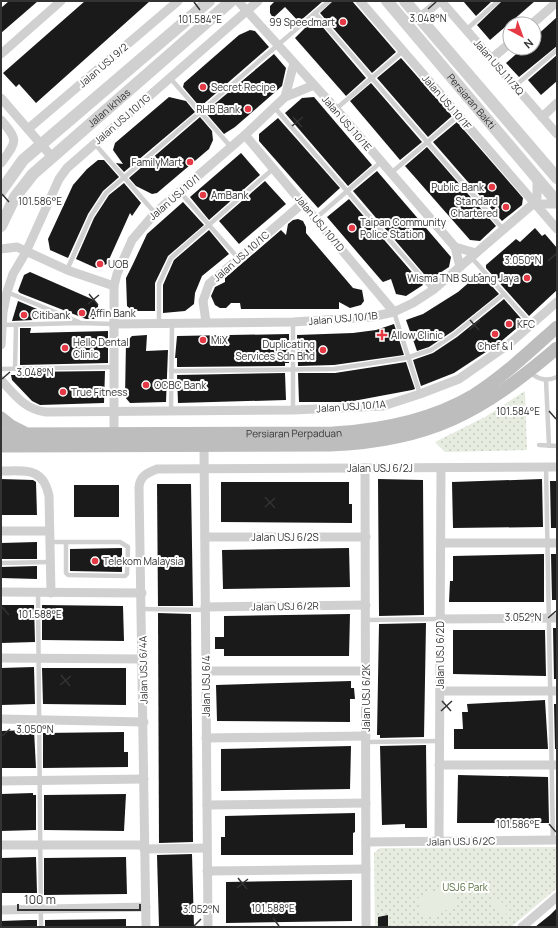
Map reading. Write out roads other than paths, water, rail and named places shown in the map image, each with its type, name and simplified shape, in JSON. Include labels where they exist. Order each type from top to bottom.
[{"type":"main road","name":"Persiaran Perpaduan","points":[[1,446],[114,439],[333,433],[402,424],[436,412],[473,395],[504,373],[557,327]]},
{"type":"main road","name":"Persiaran Perpaduan","points":[[1,434],[114,439],[204,446],[347,444],[402,436],[458,418],[497,395],[529,372],[557,348]]},
{"type":"main road","points":[[1,418],[11,426],[27,434]]},
{"type":"street","points":[[1,54],[62,1]]},
{"type":"street","name":"Jalan USJ 9/2","points":[[28,129],[178,1]]},
{"type":"street","name":"Jalan Ikhlas","points":[[1,191],[23,160],[209,1]]},
{"type":"street","name":"Jalan Ikhlas","points":[[1,226],[15,197],[23,186],[52,157],[231,1]]},
{"type":"street","name":"Jalan USJ 10/1E","points":[[238,1],[248,10],[336,109],[455,247],[460,267]]},
{"type":"street","points":[[248,10],[258,1]]},
{"type":"street","name":"Jalan USJ 10/1F","points":[[360,1],[533,204]]},
{"type":"street","name":"Persiaran Bakti","points":[[387,1],[557,203]]},
{"type":"street","name":"Persiaran Bakti","points":[[405,1],[557,178]]},
{"type":"street","points":[[419,18],[440,1]]},
{"type":"street","name":"Jalan USJ 11/3Q","points":[[440,1],[557,134]]},
{"type":"street","points":[[541,16],[557,2]]},
{"type":"street","name":"Jalan USJ 10/1G","points":[[1,345],[2,325],[7,292],[13,274],[26,252],[59,179],[67,168],[248,10]]},
{"type":"street","points":[[433,56],[444,46]]},
{"type":"street","points":[[491,59],[502,50]]},
{"type":"street","points":[[285,97],[294,63]]},
{"type":"street","name":"Jalan USJ 10/1","points":[[114,439],[114,286],[132,240],[155,213],[245,135],[285,97],[314,85]]},
{"type":"street","points":[[1,98],[52,157]]},
{"type":"street","points":[[542,117],[557,104]]},
{"type":"street","points":[[1,120],[13,134],[14,140],[11,148],[1,163]]},
{"type":"street","name":"Jalan USJ 10/1D","points":[[245,135],[303,202],[394,312]]},
{"type":"street","points":[[533,204],[537,198],[537,178]]},
{"type":"street","name":"Jalan USJ 10/1C","points":[[206,322],[203,300],[209,284],[303,202]]},
{"type":"street","points":[[533,204],[557,203]]},
{"type":"street","points":[[533,204],[557,229]]},
{"type":"street","name":"Jalan USJ 10/1B","points":[[113,324],[293,322],[371,317],[394,312],[413,303],[433,290],[533,204]]},
{"type":"street","points":[[1,249],[17,247],[67,270],[114,286]]},
{"type":"street","points":[[455,247],[474,255]]},
{"type":"street","name":"Jalan USJ 10/1A","points":[[1,380],[26,406],[37,411],[114,412],[293,410],[383,406],[459,379],[476,369],[557,302]]},
{"type":"street","name":"Jalan USJ 6/4","points":[[204,446],[208,927]]},
{"type":"street","name":"Jalan USJ 6/2J","points":[[204,470],[557,467]]},
{"type":"street","name":"Jalan USJ 6/2K","points":[[366,468],[366,927]]},
{"type":"street","name":"Jalan USJ 6/2D","points":[[439,841],[441,468]]},
{"type":"street","name":"Jalan USJ 6/4A","points":[[146,927],[140,480],[144,475],[158,469],[204,470]]},
{"type":"street","points":[[1,471],[27,471],[40,476],[48,488],[51,593]]},
{"type":"street","points":[[1,531],[49,531]]},
{"type":"street","name":"Jalan USJ 6/2S","points":[[204,537],[366,537]]},
{"type":"street","points":[[441,543],[557,543]]},
{"type":"street","points":[[1,592],[142,593]]},
{"type":"street","name":"Jalan USJ 6/2R","points":[[205,608],[366,605]]},
{"type":"street","points":[[440,619],[553,618]]},
{"type":"street","points":[[1,658],[143,659]]},
{"type":"street","points":[[206,671],[366,671]]},
{"type":"street","points":[[440,691],[554,691]]},
{"type":"street","points":[[1,720],[144,722]]},
{"type":"street","points":[[206,738],[366,739]]},
{"type":"street","points":[[439,765],[554,765]]},
{"type":"street","points":[[1,781],[144,779]]},
{"type":"street","points":[[207,805],[366,802]]},
{"type":"street","name":"Jalan USJ 6/2C","points":[[366,842],[555,840]]},
{"type":"street","points":[[1,844],[40,846],[207,848]]},
{"type":"street","points":[[207,871],[366,869]]},
{"type":"street","points":[[522,927],[556,899]]},
{"type":"street","points":[[1,910],[146,907]]},
{"type":"lane","points":[[67,270],[95,207],[106,193],[329,1]]},
{"type":"lane","points":[[466,30],[498,1]]},
{"type":"lane","points":[[315,13],[503,229]]},
{"type":"lane","points":[[515,86],[557,50]]},
{"type":"lane","points":[[336,109],[403,51]]},
{"type":"lane","points":[[169,78],[231,147]]},
{"type":"lane","points":[[274,108],[433,290]]},
{"type":"lane","points":[[391,174],[458,116]]},
{"type":"lane","points":[[94,143],[155,213]]},
{"type":"lane","points":[[316,218],[381,162]]},
{"type":"lane","points":[[158,323],[159,284],[171,258],[273,169]]},
{"type":"lane","points":[[180,192],[238,258]]},
{"type":"lane","points":[[474,255],[504,294],[531,324]]},
{"type":"lane","points":[[7,292],[80,323]]},
{"type":"lane","points":[[171,371],[334,369],[408,358],[431,350],[455,334],[504,294]]},
{"type":"lane","points":[[394,312],[420,394]]},
{"type":"lane","points":[[293,322],[293,410]]},
{"type":"lane","points":[[2,325],[80,323],[113,324]]},
{"type":"lane","points":[[171,411],[172,323]]},
{"type":"lane","points":[[15,369],[16,325]]},
{"type":"lane","points":[[1,369],[114,367]]},
{"type":"lane","points":[[529,372],[536,377],[546,380],[557,377]]},
{"type":"lane","points":[[546,380],[549,446]]},
{"type":"lane","points":[[539,445],[557,446]]},
{"type":"lane","points":[[546,467],[547,543],[553,618],[555,840]]},
{"type":"lane","points":[[50,542],[66,542],[120,542],[128,547],[128,571],[125,576],[68,575],[66,573],[66,542]]},
{"type":"lane","points":[[1,562],[50,562]]},
{"type":"lane","points":[[38,593],[37,658],[41,927]]},
{"type":"lane","points":[[142,609],[205,608]]},
{"type":"lane","points":[[366,620],[440,619]]},
{"type":"lane","points":[[366,739],[439,740]]},
{"type":"place","name":"99 Speedmart","points":[[343,22]]},
{"type":"place","name":"Secret Recipe","points":[[203,87]]},
{"type":"place","name":"RHB Bank","points":[[248,109]]},
{"type":"place","name":"FamilyMart","points":[[190,162]]},
{"type":"place","name":"Public Bank","points":[[492,187]]},
{"type":"place","name":"AmBank","points":[[203,195]]},
{"type":"place","name":"Standard Chartered","points":[[506,207]]},
{"type":"place","name":"Taipan Community Police Station","points":[[352,228]]},
{"type":"place","name":"UOB","points":[[100,264]]},
{"type":"place","name":"Wisma TNB Subang Jaya","points":[[527,278]]},
{"type":"place","name":"Affin Bank","points":[[82,313]]},
{"type":"place","name":"Citibank","points":[[24,315]]},
{"type":"place","name":"KFC","points":[[509,324]]},
{"type":"place","name":"Chef & I","points":[[495,334]]},
{"type":"place","name":"Allow Clinic","points":[[382,335]]},
{"type":"place","name":"MiX","points":[[203,340]]},
{"type":"place","name":"Hello Dental Clinic","points":[[65,348]]},
{"type":"place","name":"Duplicating Services Sdn Bhd","points":[[323,350]]},
{"type":"place","name":"OCBC Bank","points":[[146,385]]},
{"type":"place","name":"True Fitness","points":[[63,392]]},
{"type":"place","name":"Telekom Malaysia","points":[[95,561]]},
{"type":"park label","name":"USJ6 Park","points":[[465,887]]}]
